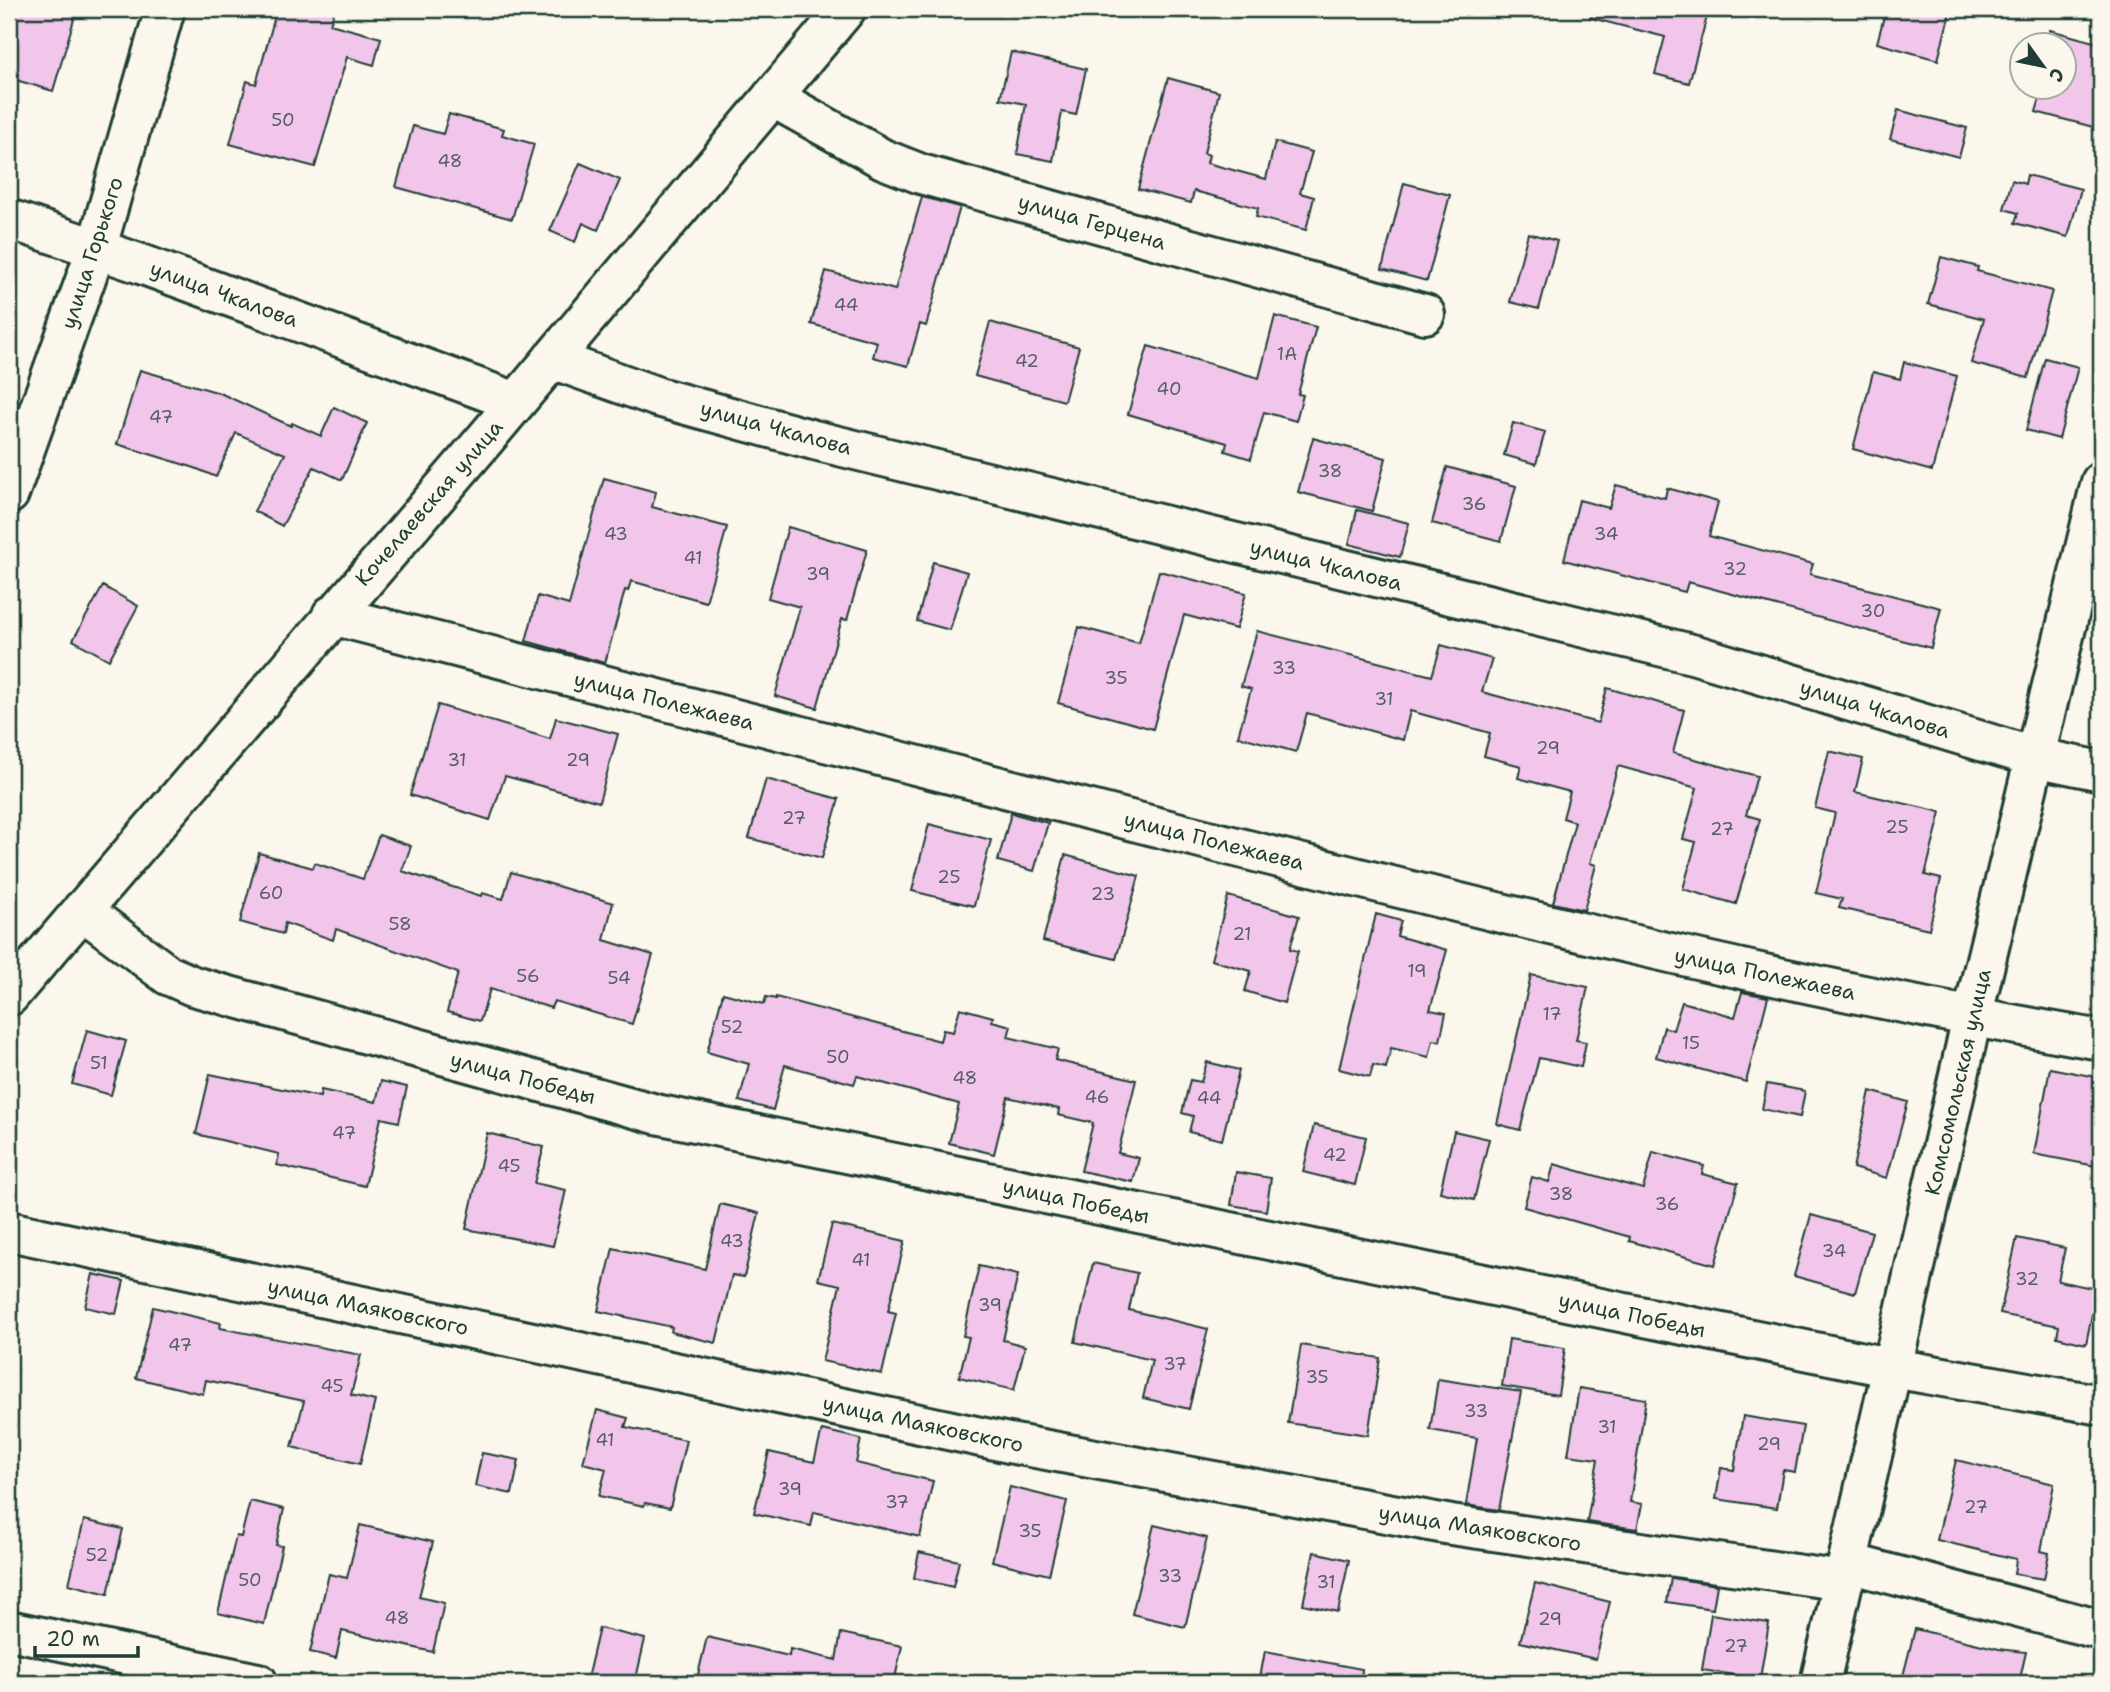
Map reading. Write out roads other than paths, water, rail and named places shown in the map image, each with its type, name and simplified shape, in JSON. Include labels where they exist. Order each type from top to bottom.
[{"type":"street","name":"улица Горького","points":[[9,494],[96,250],[165,9]]},
{"type":"street","name":"Кочелаевская улица","points":[[9,996],[516,402],[846,9]]},
{"type":"street","name":"улица Герцена","points":[[772,97],[883,159],[921,174],[1425,314]]},
{"type":"street","name":"улица Чкалова","points":[[9,219],[141,264],[516,402]]},
{"type":"street","name":"улица Чкалова","points":[[552,359],[659,397],[814,440],[1696,655],[2034,757],[2101,771]]},
{"type":"street","name":"Комсомольская улица","points":[[1820,1683],[1972,1018],[2101,482]]},
{"type":"street","name":"улица Полежаева","points":[[332,615],[1420,894],[1743,971],[1972,1018],[2101,1040]]},
{"type":"street","name":"улица Победы","points":[[82,910],[168,975],[193,986],[656,1114],[1894,1368],[2101,1405]]},
{"type":"street","name":"улица Маяковского","points":[[9,1231],[1009,1443],[1451,1525],[1846,1572],[2101,1630]]},
{"type":"street","points":[[9,1630],[258,1683]]}]
